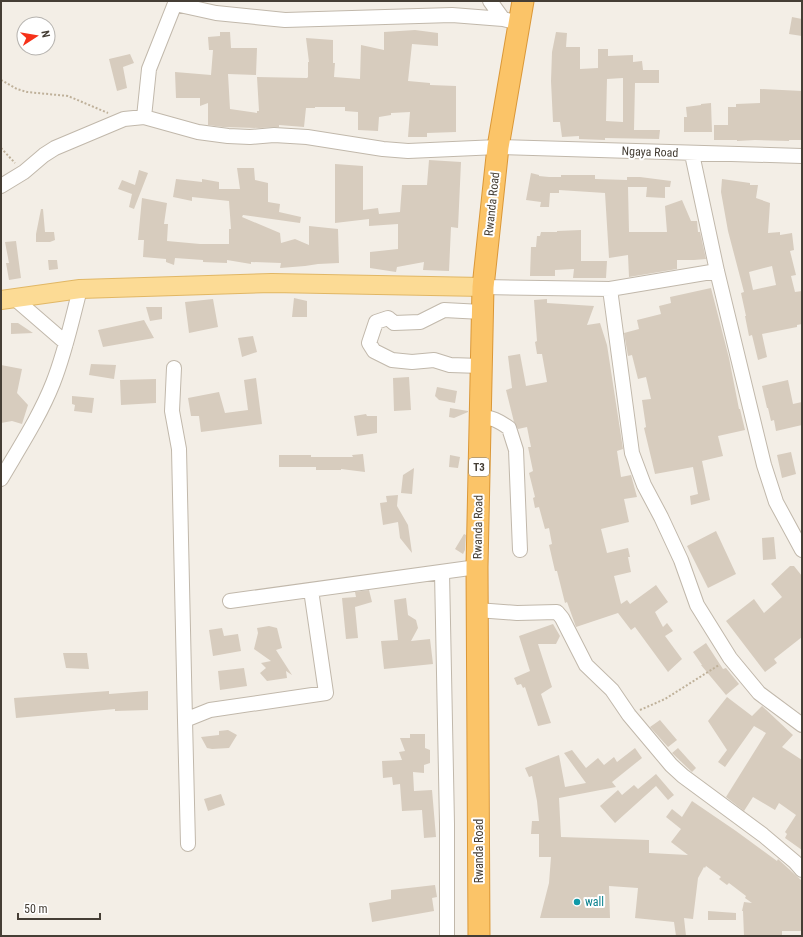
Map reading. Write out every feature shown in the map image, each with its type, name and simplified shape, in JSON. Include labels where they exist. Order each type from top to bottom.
[{"type":"highway","name":"Rwanda Road","points":[[480,936],[477,567],[480,366],[483,287],[511,21],[523,1]]},
{"type":"main road","points":[[8,299],[80,289],[272,283],[483,287]]},
{"type":"street","points":[[490,1],[511,21]]},
{"type":"street","points":[[1,186],[24,172],[55,148],[124,119],[144,117],[149,69],[176,2],[216,13],[285,20],[452,15],[511,21]]},
{"type":"street","name":"Ngaya Road","points":[[144,117],[198,132],[228,136],[250,137],[274,135],[307,137],[383,149],[408,150],[498,147],[692,154],[802,156]]},
{"type":"street","points":[[692,154],[717,271],[764,465],[776,502],[802,550]]},
{"type":"street","points":[[483,287],[610,289],[717,271]]},
{"type":"street","points":[[1,479],[42,407],[53,383],[66,343],[80,289]]},
{"type":"street","points":[[610,289],[632,453],[644,486],[661,517],[681,560],[697,605],[730,658],[759,693],[802,725]]},
{"type":"street","points":[[8,299],[66,343]]},
{"type":"street","points":[[480,366],[450,364],[434,360],[412,362],[392,360],[374,351],[369,343],[376,322],[388,318],[394,323],[420,322],[444,310],[482,312]]},
{"type":"street","points":[[174,368],[172,411],[179,449],[188,844]]},
{"type":"street","points":[[480,417],[493,418],[508,428],[516,450],[520,550]]},
{"type":"street","points":[[230,600],[477,567]]},
{"type":"street","points":[[442,572],[448,824],[448,936]]},
{"type":"street","points":[[185,720],[210,710],[326,693],[310,590]]},
{"type":"street","points":[[477,610],[517,613],[557,612],[562,618],[586,665],[612,690],[629,715],[671,765],[763,836],[795,862],[802,870]]},
{"type":"path","points":[[1,80],[17,89],[27,92],[68,96],[124,119]]},
{"type":"path","points":[[1,148],[24,172]]},
{"type":"path","points":[[629,715],[665,699],[730,658]]},
{"type":"building","points":[[792,17],[802,19],[802,36],[789,34]]},
{"type":"building","points":[[415,30],[438,33],[438,46],[412,44],[408,81],[430,83],[430,85],[456,86],[456,132],[427,133],[427,137],[408,137],[410,112],[391,113],[391,115],[379,117],[378,131],[358,130],[358,112],[345,111],[345,107],[306,108],[304,127],[279,125],[279,127],[259,128],[223,127],[208,125],[208,103],[200,106],[200,98],[176,98],[175,72],[211,75],[213,50],[209,50],[208,37],[220,36],[220,32],[230,32],[231,48],[257,48],[256,75],[228,74],[230,109],[257,113],[257,111],[259,111],[257,77],[308,77],[309,62],[306,38],[333,40],[333,63],[335,63],[334,77],[360,79],[361,45],[384,50],[384,32]]},
{"type":"building","points":[[556,32],[567,33],[566,47],[580,47],[580,69],[598,68],[598,49],[608,49],[608,56],[633,55],[633,62],[642,61],[643,70],[659,70],[659,83],[635,83],[634,130],[660,130],[659,139],[605,138],[605,140],[579,139],[579,136],[562,137],[560,122],[553,122],[551,81],[552,52]],"holes":[[[623,78],[623,122],[606,121],[607,79]]]},
{"type":"building","points":[[130,54],[134,63],[123,67],[127,88],[117,91],[109,59]]},
{"type":"building","points":[[760,89],[802,91],[802,140],[714,140],[714,125],[728,125],[728,107],[736,107],[736,104],[760,103]]},
{"type":"building","points":[[711,103],[712,132],[684,132],[684,117],[687,117],[686,107]]},
{"type":"building","points":[[429,160],[461,162],[458,228],[451,227],[449,271],[423,270],[424,262],[397,267],[396,272],[370,268],[370,252],[398,249],[398,224],[369,226],[369,219],[335,223],[335,164],[363,166],[363,210],[378,208],[379,214],[400,212],[402,185],[427,185]]},
{"type":"building","points":[[237,168],[254,168],[255,180],[268,183],[268,202],[280,204],[279,212],[301,217],[300,223],[243,215],[242,217],[280,233],[281,243],[295,239],[309,245],[309,226],[338,229],[339,263],[280,268],[281,263],[251,262],[251,264],[227,260],[227,263],[203,262],[203,260],[175,258],[174,265],[166,262],[166,259],[143,257],[144,240],[138,240],[142,198],[167,203],[164,224],[168,224],[167,241],[200,244],[229,244],[229,229],[231,229],[229,201],[192,197],[192,201],[173,197],[176,179],[202,182],[202,179],[219,182],[219,189],[240,189]]},
{"type":"building","points":[[139,170],[148,173],[134,209],[129,207],[132,194],[118,189],[122,180],[135,185]]},
{"type":"building","points":[[531,173],[549,177],[561,177],[561,175],[595,175],[595,179],[627,180],[627,177],[640,177],[671,181],[670,187],[665,187],[665,198],[646,197],[647,187],[628,187],[629,232],[667,232],[665,206],[682,200],[691,221],[697,221],[698,232],[700,232],[706,259],[677,260],[677,269],[629,277],[628,255],[609,258],[605,193],[559,190],[559,193],[550,193],[549,207],[540,207],[541,202],[526,200]]},
{"type":"building","points":[[722,179],[750,183],[750,185],[758,185],[756,198],[770,203],[768,233],[780,232],[780,235],[792,233],[794,250],[790,251],[796,275],[791,276],[795,292],[802,291],[802,324],[797,325],[797,327],[762,334],[767,357],[758,360],[752,335],[749,336],[741,293],[744,292],[728,231],[721,192]],"holes":[[[772,266],[776,285],[753,290],[749,272]]]},
{"type":"building","points":[[41,209],[43,209],[45,232],[54,232],[55,240],[50,242],[36,242]]},
{"type":"building","points":[[581,230],[581,261],[607,261],[606,278],[573,278],[574,269],[555,270],[555,276],[530,276],[531,247],[536,247],[537,236],[540,236],[541,232]]},
{"type":"building","points":[[16,241],[21,278],[9,280],[6,263],[9,263],[5,242]]},
{"type":"building","points":[[48,260],[57,260],[58,269],[49,270]]},
{"type":"building","points":[[711,288],[729,358],[739,409],[745,430],[718,436],[723,456],[702,461],[710,500],[691,505],[690,496],[698,494],[693,467],[655,474],[644,428],[646,427],[642,400],[651,399],[646,377],[638,379],[632,355],[628,356],[624,333],[639,329],[637,320],[661,314],[659,306],[671,303],[670,297]]},
{"type":"building","points":[[294,298],[307,301],[307,317],[292,317]]},
{"type":"building","points":[[213,299],[218,327],[189,333],[185,302]]},
{"type":"building","points":[[547,299],[547,303],[594,306],[587,325],[600,323],[607,345],[623,449],[617,451],[621,477],[631,475],[637,497],[624,499],[629,522],[601,529],[607,553],[628,548],[631,572],[614,576],[621,604],[627,600],[630,604],[656,585],[668,602],[655,612],[663,627],[667,623],[673,631],[665,636],[682,659],[668,672],[635,627],[631,630],[618,613],[576,627],[567,602],[565,603],[549,545],[552,544],[549,528],[545,529],[539,507],[535,508],[533,498],[535,497],[529,473],[533,471],[528,447],[531,447],[527,427],[518,429],[514,422],[506,390],[512,388],[508,356],[520,354],[526,386],[547,382],[542,354],[537,354],[535,342],[537,341],[534,300]]},
{"type":"building","points":[[146,307],[162,307],[162,319],[150,321]]},
{"type":"building","points":[[144,320],[154,338],[103,347],[98,330]]},
{"type":"building","points":[[11,323],[18,323],[33,333],[11,334]]},
{"type":"building","points":[[253,336],[257,352],[242,357],[238,338]]},
{"type":"building","points":[[91,364],[116,365],[114,379],[89,375]]},
{"type":"building","points":[[1,365],[22,369],[17,393],[28,405],[22,424],[12,421],[1,423]]},
{"type":"building","points":[[409,377],[411,410],[394,411],[393,378]]},
{"type":"building","points":[[256,378],[262,424],[201,432],[199,416],[191,416],[188,398],[219,392],[225,413],[248,410],[244,380]]},
{"type":"building","points":[[156,379],[156,403],[121,405],[120,380]]},
{"type":"building","points":[[788,380],[793,404],[802,402],[802,425],[776,431],[774,420],[771,421],[762,386]]},
{"type":"building","points":[[437,387],[457,391],[455,403],[439,400],[435,396]]},
{"type":"building","points":[[72,396],[94,398],[92,413],[74,411],[75,405],[72,404]]},
{"type":"building","points":[[450,408],[468,412],[454,418],[449,417]]},
{"type":"building","points":[[366,414],[367,416],[377,416],[377,433],[357,436],[354,416]]},
{"type":"building","points":[[791,452],[796,474],[782,478],[777,455]]},
{"type":"building","points":[[363,454],[365,472],[341,469],[316,470],[316,467],[279,467],[279,455],[353,457],[352,455]]},
{"type":"building","points":[[450,455],[460,457],[458,468],[449,467]]},
{"type":"building","points":[[414,468],[412,494],[401,493],[403,475]]},
{"type":"building","points":[[398,495],[397,506],[408,525],[412,553],[400,538],[398,522],[383,525],[380,503],[387,502],[386,496]]},
{"type":"building","points":[[716,531],[736,574],[708,588],[687,546]]},
{"type":"building","points":[[464,534],[466,535],[465,550],[463,554],[455,549]]},
{"type":"building","points":[[774,537],[776,559],[763,560],[762,538]]},
{"type":"building","points":[[790,566],[794,566],[802,576],[802,637],[774,659],[777,663],[765,672],[726,621],[754,599],[764,613],[782,597],[771,584]]},
{"type":"building","points":[[369,590],[372,602],[355,607],[358,638],[346,639],[342,598],[356,597],[355,592]]},
{"type":"building","points":[[406,598],[408,615],[416,620],[418,628],[411,641],[430,639],[433,664],[384,669],[381,641],[398,640],[394,600]]},
{"type":"building","points":[[553,624],[560,636],[556,644],[538,644],[552,687],[541,694],[551,723],[538,726],[525,687],[523,688],[521,684],[517,685],[514,678],[530,671],[519,636]]},
{"type":"building","points":[[269,626],[277,628],[282,648],[276,650],[292,675],[286,671],[287,678],[267,681],[260,673],[266,668],[261,663],[271,661],[254,649],[258,633],[257,628]]},
{"type":"building","points":[[222,628],[224,636],[238,634],[241,651],[213,656],[209,630]]},
{"type":"building","points":[[706,643],[723,669],[726,668],[739,684],[726,695],[701,665],[693,652]]},
{"type":"building","points":[[63,653],[87,653],[89,669],[66,668]]},
{"type":"building","points":[[244,668],[247,686],[220,690],[218,671]]},
{"type":"building","points":[[109,691],[109,694],[148,691],[148,710],[115,711],[115,709],[16,718],[14,698]]},
{"type":"building","points":[[727,697],[752,716],[762,706],[793,735],[782,747],[802,760],[802,850],[785,838],[787,834],[785,832],[796,815],[779,803],[775,810],[753,797],[744,811],[726,797],[766,733],[754,726],[725,767],[718,762],[727,750],[708,721]]},
{"type":"building","points":[[660,720],[677,740],[668,747],[650,727]]},
{"type":"building","points":[[228,730],[237,735],[229,748],[207,748],[201,737],[219,735],[219,731]]},
{"type":"building","points":[[410,734],[425,734],[425,748],[430,750],[430,763],[424,765],[424,773],[413,772],[414,791],[432,790],[436,837],[424,838],[422,810],[402,811],[400,784],[393,785],[392,777],[383,778],[382,761],[402,760],[399,752],[405,751],[400,738],[410,738]]},
{"type":"building","points":[[635,748],[642,758],[612,782],[616,787],[559,798],[561,837],[649,840],[649,853],[688,855],[671,842],[681,829],[666,817],[672,809],[682,817],[692,801],[777,861],[778,859],[802,881],[802,931],[782,931],[782,936],[744,936],[742,911],[744,902],[752,903],[745,898],[746,896],[729,883],[727,885],[719,879],[721,877],[706,866],[698,878],[693,919],[684,918],[686,936],[676,936],[674,922],[635,918],[638,888],[609,886],[610,918],[540,918],[549,883],[551,857],[539,857],[539,834],[531,834],[532,821],[539,821],[532,776],[529,777],[525,768],[559,755],[565,787],[586,783],[564,753],[572,750],[586,768],[598,758],[604,765],[614,757],[617,762]]},
{"type":"building","points":[[678,748],[696,768],[692,772],[672,753]]},
{"type":"building","points":[[656,774],[674,795],[668,800],[656,786],[615,823],[600,806],[618,790],[622,795],[634,785],[638,789]]},
{"type":"building","points":[[221,794],[225,805],[208,811],[204,799]]},
{"type":"building","points":[[435,885],[437,897],[432,898],[434,911],[372,922],[369,903],[391,899],[391,890]]},
{"type":"building","points":[[708,911],[736,913],[736,920],[708,920]]},
{"type":"place","name":"wall","points":[[577,902]]}]
